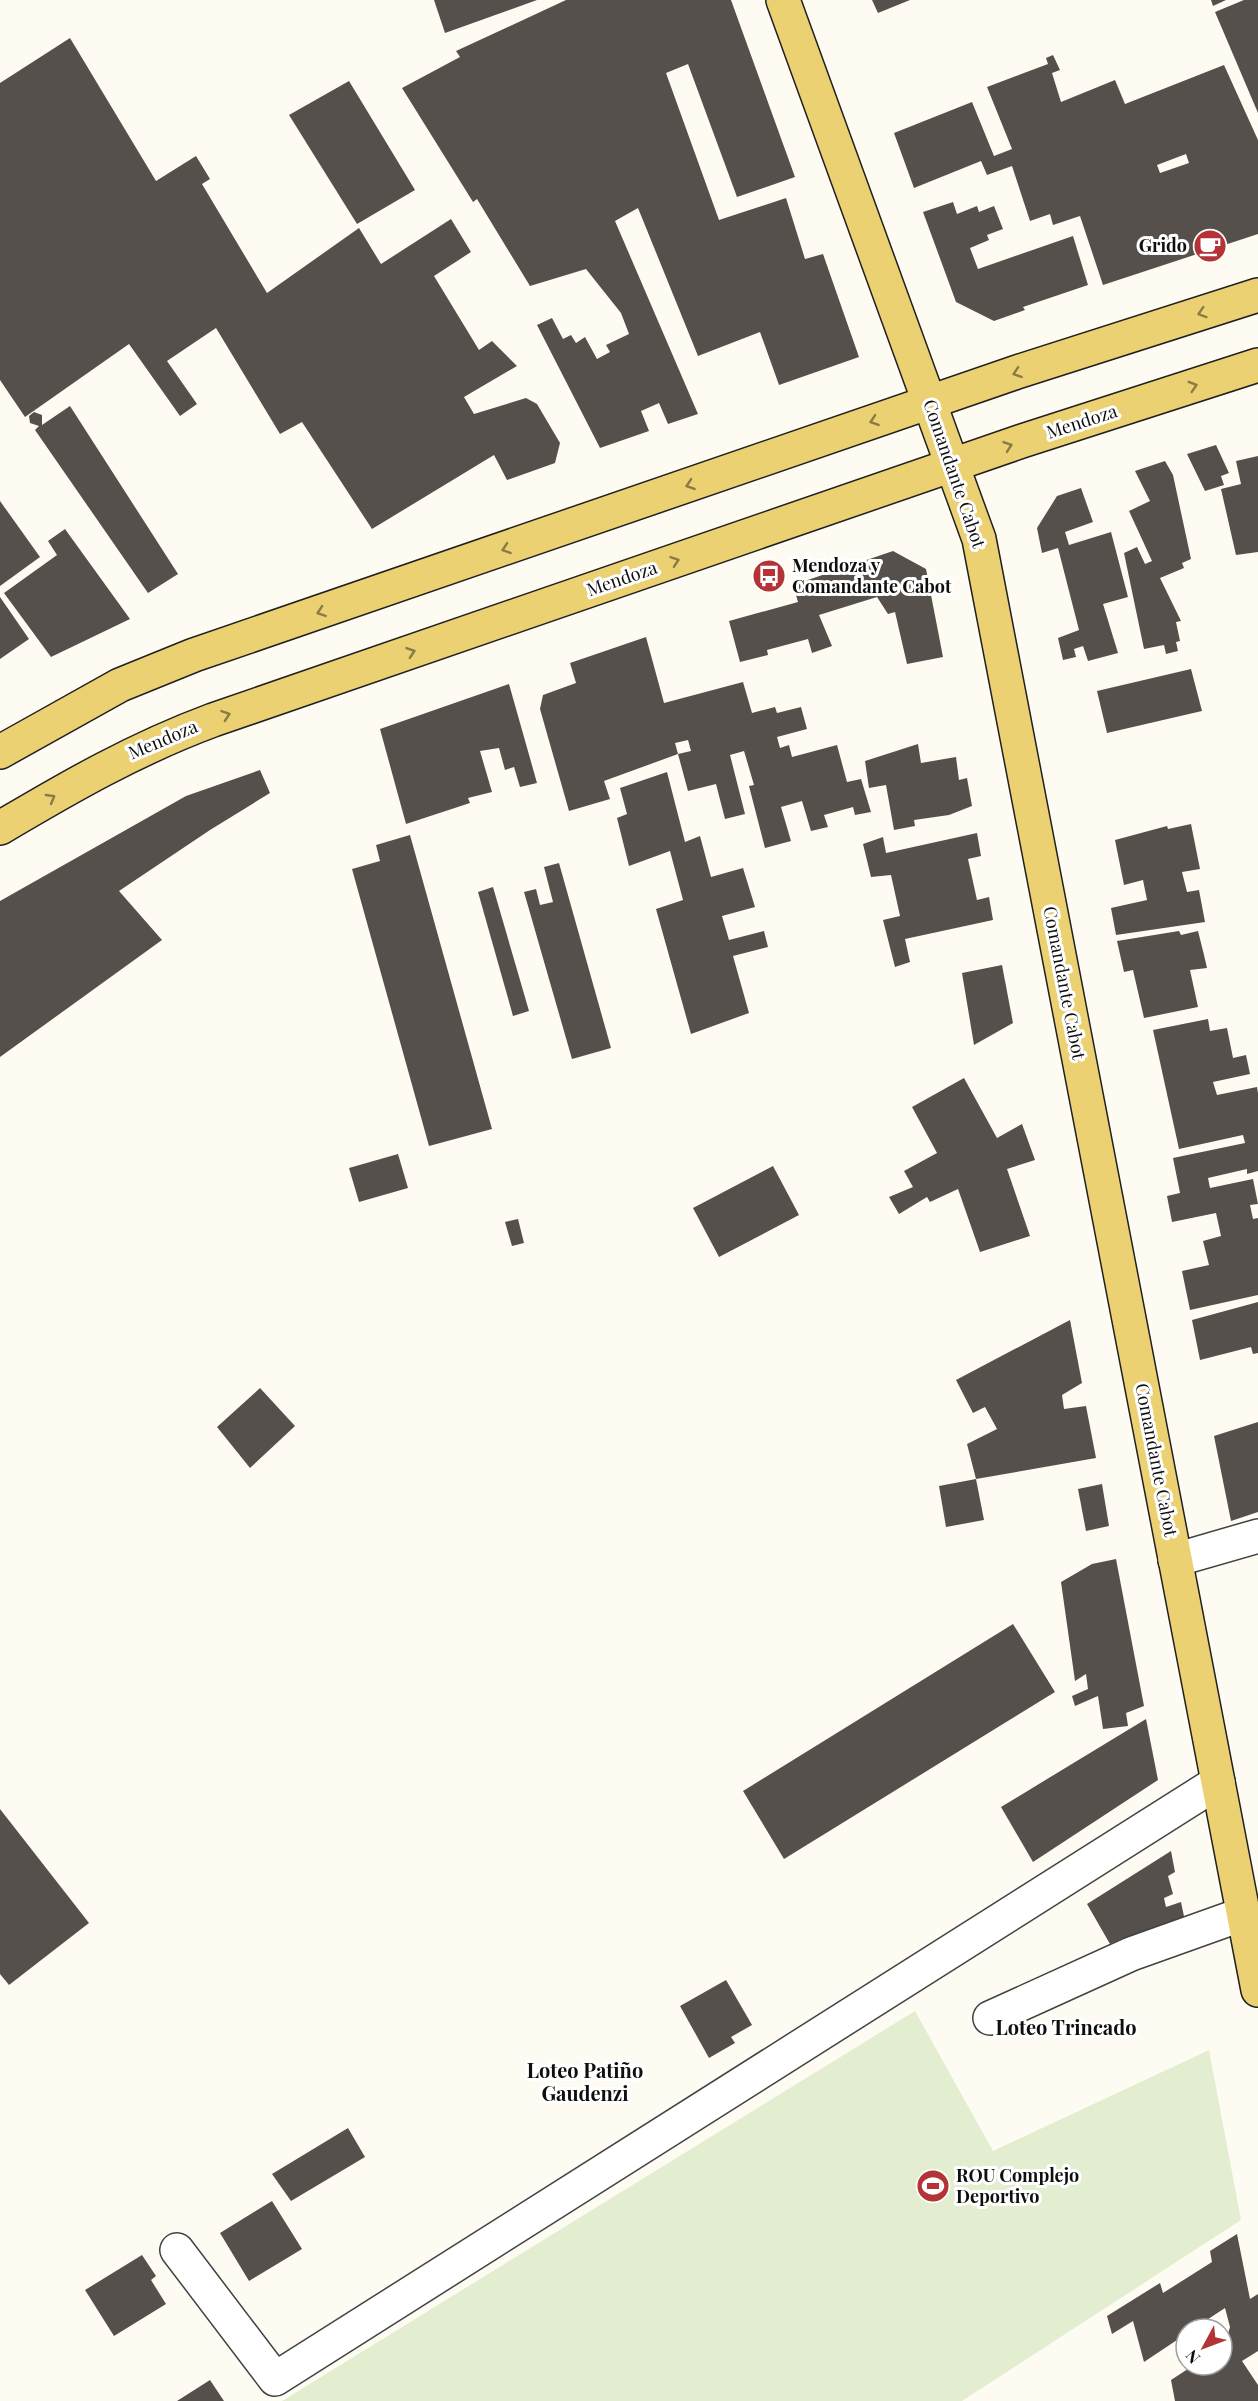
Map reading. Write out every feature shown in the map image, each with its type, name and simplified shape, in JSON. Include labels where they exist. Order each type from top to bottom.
[{"type":"main road","name":"Comandante Cabot","points":[[783,0],[979,538],[1218,1782],[1248,1906],[1258,1990]]},
{"type":"main road","points":[[0,752],[110,690],[194,655],[930,402],[1258,295]]},
{"type":"main road","name":"Mendoza","points":[[0,828],[108,765],[165,738],[952,465],[1258,365]]},
{"type":"street","points":[[1175,1560],[1258,1536]]},
{"type":"street","points":[[177,2250],[275,2379],[1218,1782]]},
{"type":"street","points":[[990,2018],[1131,1954],[1248,1906]]},
{"type":"green space","name":"ROU Complejo Deportivo","points":[[915,2011],[993,2151],[1209,2050],[1241,2220],[962,2401],[282,2401]]},
{"type":"building","points":[[434,0],[537,0],[445,33]]},
{"type":"building","points":[[566,0],[731,0],[795,177],[737,197],[688,64],[666,73],[719,220],[786,198],[805,259],[823,254],[859,357],[779,385],[760,332],[698,356],[638,208],[615,221],[698,414],[668,424],[659,403],[641,411],[649,431],[600,448],[537,325],[552,318],[563,339],[571,335],[576,343],[585,337],[597,359],[610,352],[606,345],[629,334],[621,313],[586,269],[530,286],[477,199],[473,202],[402,88],[460,57],[456,51]]},
{"type":"building","points":[[872,0],[910,0],[878,13]]},
{"type":"building","points":[[1211,0],[1226,0],[1213,6]]},
{"type":"building","points":[[1244,0],[1258,0],[1258,113],[1215,12]]},
{"type":"building","points":[[70,38],[156,181],[196,156],[210,179],[202,184],[267,293],[359,228],[381,264],[451,219],[471,252],[434,276],[479,350],[492,341],[517,366],[464,397],[474,414],[526,398],[537,404],[560,443],[555,463],[507,480],[494,455],[372,529],[302,422],[280,434],[216,328],[167,361],[197,404],[180,416],[129,344],[25,417],[0,380],[0,83]]},
{"type":"building","points":[[1053,55],[1060,70],[1052,73],[1061,102],[1115,80],[1125,104],[1224,65],[1258,140],[1258,234],[1103,285],[1080,216],[1053,225],[1050,214],[1030,221],[1012,166],[987,175],[981,161],[914,188],[894,133],[972,102],[994,156],[1012,149],[987,87],[1048,64],[1046,58]],"holes":[[[1186,154],[1189,163],[1160,173],[1157,165]]]},
{"type":"building","points":[[349,81],[415,190],[357,224],[289,115]]},
{"type":"building","points":[[953,202],[957,214],[977,206],[979,212],[994,206],[1003,229],[987,235],[989,240],[970,248],[978,269],[1073,236],[1088,285],[1023,307],[1025,310],[994,321],[956,302],[923,212]]},
{"type":"building","points":[[70,406],[178,574],[148,593],[35,430],[39,426],[30,423],[29,416],[34,412],[42,415],[42,425]]},
{"type":"building","points":[[1216,445],[1229,473],[1221,476],[1224,485],[1205,491],[1187,454]]},
{"type":"building","points":[[1258,456],[1258,552],[1236,555],[1221,489],[1241,484],[1236,461]]},
{"type":"building","points":[[1165,461],[1173,475],[1191,559],[1182,563],[1184,568],[1160,578],[1181,621],[1176,622],[1180,641],[1176,642],[1178,651],[1166,654],[1164,645],[1144,649],[1124,553],[1137,547],[1145,564],[1152,561],[1129,511],[1150,501],[1135,471]]},
{"type":"building","points":[[1081,488],[1093,522],[1065,532],[1069,545],[1111,532],[1128,597],[1103,604],[1118,653],[1088,661],[1083,646],[1074,649],[1076,657],[1063,660],[1058,638],[1079,630],[1058,548],[1042,553],[1037,528],[1057,496]]},
{"type":"building","points":[[0,501],[40,557],[0,586]]},
{"type":"building","points":[[65,529],[130,619],[51,657],[4,593],[57,555],[48,541]]},
{"type":"building","points":[[893,551],[926,569],[943,657],[907,664],[895,612],[888,614],[877,597],[819,615],[832,646],[812,653],[808,639],[767,650],[768,655],[740,662],[729,621],[798,602],[793,585]]},
{"type":"building","points":[[0,597],[29,639],[0,659]]},
{"type":"building","points":[[646,637],[664,703],[743,682],[752,713],[775,707],[777,713],[801,707],[807,729],[777,737],[780,748],[789,745],[792,757],[837,745],[847,782],[861,779],[871,812],[855,815],[853,807],[824,815],[828,827],[811,831],[802,801],[781,807],[791,841],[765,848],[749,786],[754,785],[744,751],[730,755],[745,814],[725,819],[716,784],[688,791],[678,754],[604,781],[610,799],[569,811],[540,709],[543,695],[576,683],[570,663]],"holes":[[[688,740],[691,751],[678,754],[675,743]]]},
{"type":"building","points":[[1191,669],[1202,711],[1107,733],[1097,691]]},
{"type":"building","points":[[509,684],[537,783],[520,787],[514,767],[505,770],[499,748],[480,751],[492,792],[468,798],[470,803],[406,824],[380,729]]},
{"type":"building","points":[[918,744],[921,763],[956,757],[959,780],[967,778],[972,806],[949,815],[914,820],[915,826],[894,830],[886,785],[869,788],[865,761]]},
{"type":"building","points":[[260,770],[270,793],[119,891],[162,940],[0,1057],[0,901],[186,796]]},
{"type":"building","points":[[667,772],[685,842],[700,836],[711,877],[743,868],[755,907],[722,916],[729,940],[764,931],[768,947],[733,956],[749,1013],[691,1034],[656,909],[683,900],[670,851],[629,866],[617,818],[627,814],[620,788]]},
{"type":"building","points":[[1191,824],[1200,869],[1182,872],[1187,892],[1199,890],[1205,922],[1116,935],[1111,908],[1147,900],[1143,880],[1124,885],[1115,840],[1167,826],[1168,829]]},
{"type":"building","points":[[977,833],[981,856],[968,859],[977,900],[989,897],[993,920],[905,939],[910,962],[895,967],[883,920],[900,916],[891,875],[871,877],[863,844],[883,837],[886,853]]},
{"type":"building","points":[[410,835],[492,1129],[429,1146],[352,869],[380,861],[376,845]]},
{"type":"building","points":[[559,863],[611,1048],[572,1059],[524,892],[536,889],[540,905],[553,902],[544,867]]},
{"type":"building","points":[[493,887],[529,1011],[513,1016],[478,892]]},
{"type":"building","points":[[1179,931],[1181,935],[1198,931],[1204,955],[1207,968],[1190,970],[1198,1007],[1144,1018],[1133,970],[1124,972],[1117,941]]},
{"type":"building","points":[[1002,965],[1013,1023],[974,1045],[962,973]]},
{"type":"building","points":[[1208,1019],[1210,1031],[1227,1028],[1233,1058],[1246,1055],[1250,1074],[1213,1082],[1217,1095],[1257,1087],[1258,1171],[1247,1174],[1247,1169],[1208,1178],[1210,1188],[1253,1179],[1258,1204],[1250,1205],[1253,1219],[1258,1218],[1258,1295],[1190,1310],[1182,1271],[1209,1265],[1203,1241],[1221,1236],[1216,1213],[1172,1222],[1167,1196],[1180,1193],[1173,1158],[1245,1143],[1243,1135],[1179,1149],[1153,1030]]},
{"type":"building","points":[[964,1078],[997,1138],[1022,1124],[1035,1160],[1007,1169],[1030,1236],[980,1252],[958,1189],[930,1202],[927,1197],[899,1214],[889,1197],[913,1187],[904,1171],[937,1153],[912,1107]]},
{"type":"building","points":[[398,1154],[408,1188],[359,1202],[349,1168]]},
{"type":"building","points":[[773,1166],[799,1215],[719,1257],[693,1208]]},
{"type":"building","points":[[518,1219],[524,1243],[512,1246],[505,1222]]},
{"type":"building","points":[[1258,1302],[1258,1353],[1253,1354],[1251,1347],[1200,1360],[1192,1320]]},
{"type":"building","points":[[1070,1320],[1082,1383],[1062,1395],[1064,1409],[1086,1406],[1096,1458],[976,1479],[967,1444],[997,1429],[985,1407],[973,1413],[956,1380]]},
{"type":"building","points":[[260,1388],[295,1426],[250,1468],[217,1427]]},
{"type":"building","points":[[1258,1422],[1258,1512],[1231,1521],[1214,1436]]},
{"type":"building","points":[[976,1479],[984,1520],[946,1527],[939,1486]]},
{"type":"building","points":[[1102,1484],[1109,1526],[1086,1531],[1078,1489]]},
{"type":"building","points":[[1116,1559],[1144,1706],[1126,1713],[1128,1726],[1103,1729],[1098,1696],[1075,1706],[1072,1696],[1088,1689],[1086,1674],[1075,1681],[1061,1582],[1092,1564]]},
{"type":"building","points":[[1013,1624],[1055,1692],[784,1859],[743,1791]]},
{"type":"building","points":[[1146,1719],[1158,1780],[1033,1862],[1001,1807]]},
{"type":"building","points":[[0,1809],[89,1923],[9,1985],[0,1974]]},
{"type":"building","points":[[1171,1851],[1175,1872],[1168,1876],[1173,1894],[1164,1898],[1166,1907],[1181,1902],[1185,1921],[1126,1943],[1123,1938],[1110,1944],[1087,1904]]},
{"type":"building","points":[[726,1980],[752,2025],[731,2037],[735,2043],[709,2058],[680,2006]]},
{"type":"building","points":[[348,2128],[365,2157],[291,2201],[272,2174]]},
{"type":"building","points":[[272,2201],[302,2249],[249,2281],[220,2233]]},
{"type":"building","points":[[1237,2234],[1250,2299],[1258,2294],[1258,2351],[1242,2361],[1258,2385],[1258,2401],[1175,2401],[1171,2380],[1176,2377],[1234,2377],[1234,2317],[1227,2317],[1225,2308],[1211,2317],[1174,2317],[1174,2342],[1144,2362],[1133,2321],[1112,2334],[1107,2316],[1160,2283],[1163,2293],[1212,2262],[1210,2251]]},
{"type":"building","points":[[142,2255],[156,2276],[151,2280],[166,2304],[114,2336],[85,2290]]},
{"type":"building","points":[[210,2380],[224,2401],[177,2401]]},
{"type":"place","name":"Grido","points":[[1210,246]]},
{"type":"place","name":"Mendoza y Comandante Cabot","points":[[769,576]]},
{"type":"place","name":"ROU Complejo Deportivo","points":[[933,2186]]},
{"type":"district","name":"Loteo Trincado","points":[[1066,2028]]},
{"type":"district","name":"Loteo Patiño Gaudenzi","points":[[585,2082]]}]
